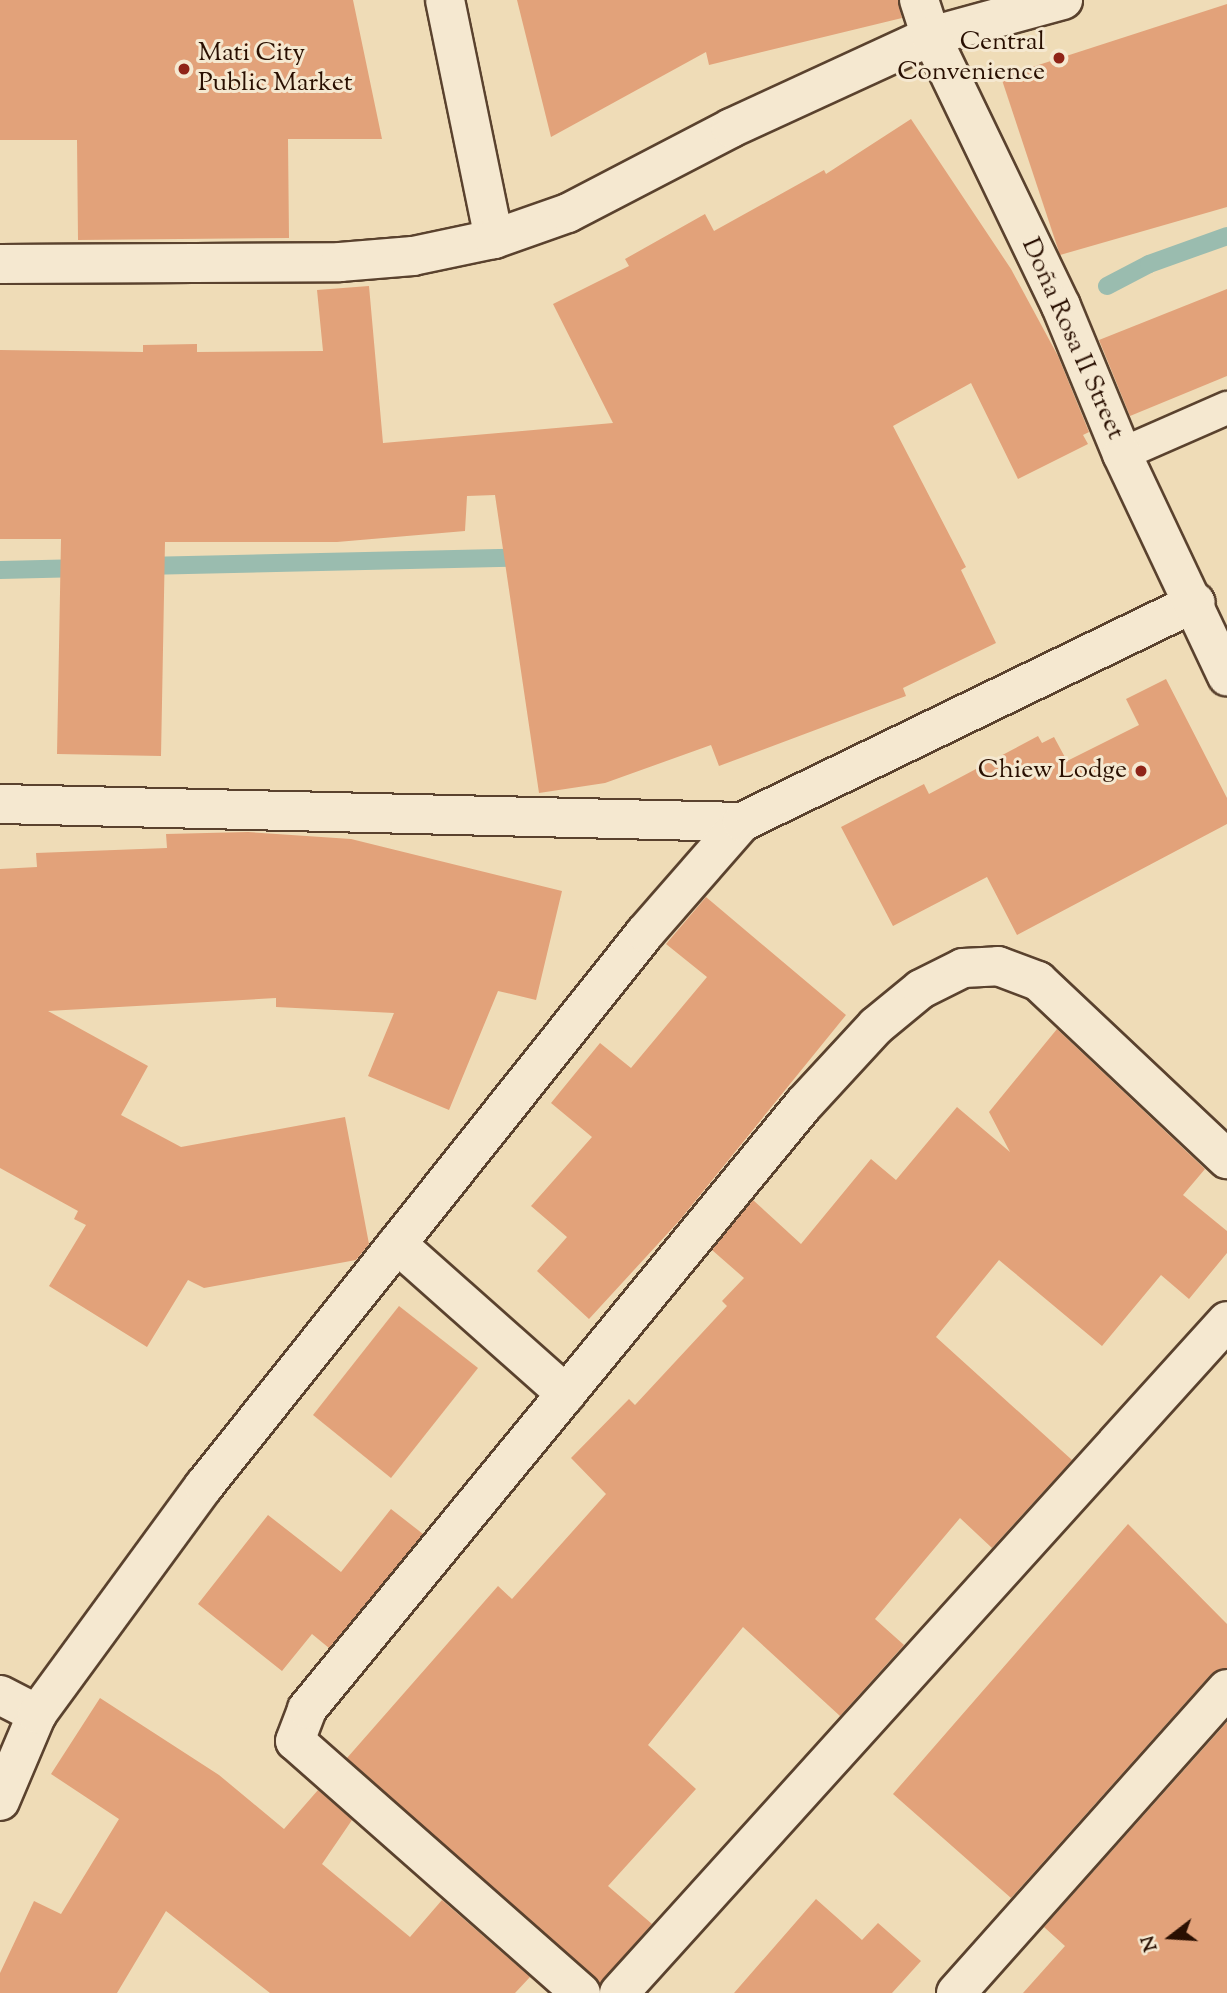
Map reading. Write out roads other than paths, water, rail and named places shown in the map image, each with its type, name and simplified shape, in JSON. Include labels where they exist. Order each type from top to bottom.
[{"type":"street","points":[[445,0],[494,239]]},
{"type":"street","name":"Doña Rosa II Street","points":[[919,0],[931,36],[1061,306],[1122,454],[1196,602],[1227,676]]},
{"type":"street","points":[[0,264],[340,262],[413,256],[494,239],[568,213],[731,128],[931,36],[1063,0]]},
{"type":"street","points":[[0,1801],[37,1714],[204,1486],[645,933],[742,822],[1196,602]]},
{"type":"street","points":[[0,804],[742,822]]},
{"type":"street","points":[[581,1993],[295,1741],[307,1709],[804,1104],[876,1026],[921,989],[963,968],[998,965],[1038,981],[1227,1159]]},
{"type":"street","points":[[397,1244],[566,1394]]},
{"type":"street","points":[[619,1993],[1227,1321]]},
{"type":"street","points":[[956,1993],[1227,1689]]},
{"type":"street","points":[[0,1695],[37,1714]]},
{"type":"lane","points":[[1122,454],[1227,408]]},
{"type":"waterway","points":[[1107,286],[1149,264],[1227,236]]},
{"type":"waterway","points":[[143,566],[528,557]]},
{"type":"waterway","points":[[0,570],[84,568]]},
{"type":"place","name":"Central Convenience","points":[[1059,58]]},
{"type":"place","name":"Mati City Public Market","points":[[184,69]]},
{"type":"place","name":"Chiew Lodge","points":[[1141,771]]}]
